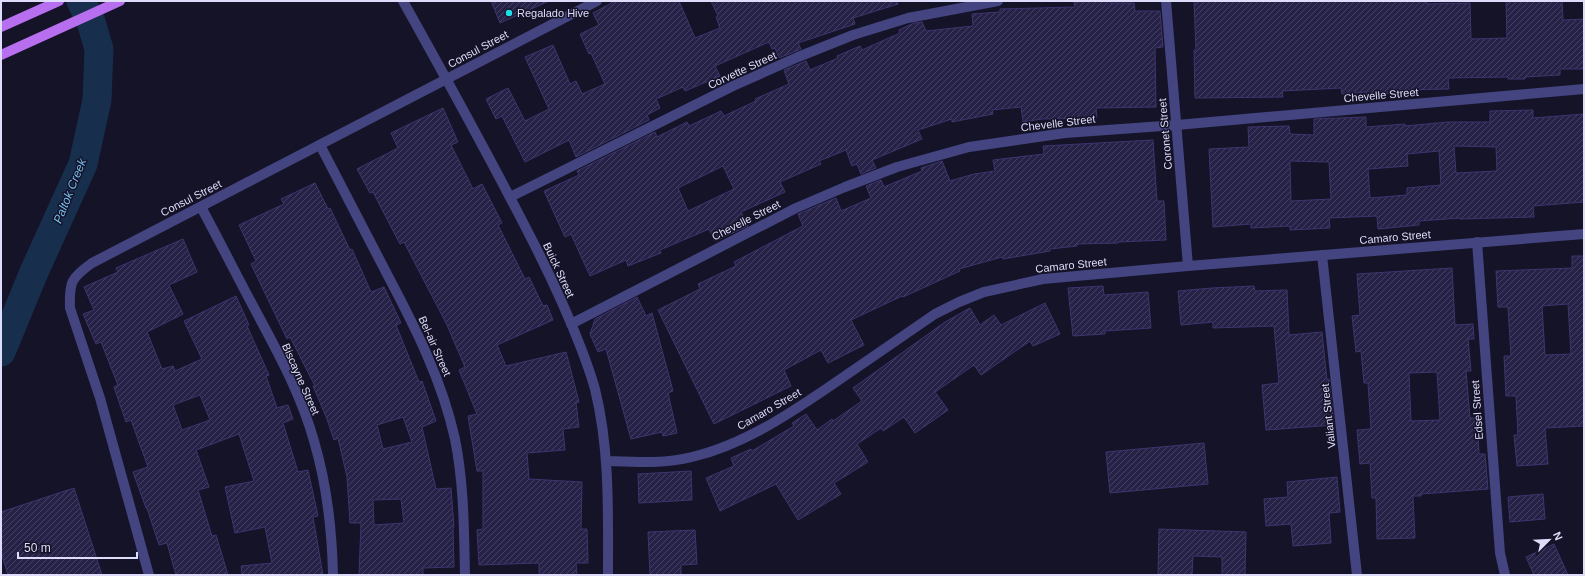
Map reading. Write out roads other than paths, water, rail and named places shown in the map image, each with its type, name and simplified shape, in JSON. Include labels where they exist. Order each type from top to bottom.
[{"type":"main road","points":[[1,27],[59,1]]},
{"type":"main road","points":[[1,55],[120,1]]},
{"type":"street","name":"Buick Street","points":[[403,1],[447,79],[540,256],[571,324],[594,387],[607,461],[608,575]]},
{"type":"street","name":"Consul Street","points":[[149,575],[100,398],[70,308],[72,281],[80,272],[92,263],[596,1]]},
{"type":"street","name":"Corvette Street","points":[[510,197],[733,86],[812,51],[853,35],[908,18],[998,1]]},
{"type":"street","name":"Coronet Street","points":[[1166,1],[1188,266]]},
{"type":"street","name":"Chevelle Street","points":[[571,324],[796,208],[897,167],[969,148],[1050,135],[1584,89]]},
{"type":"street","name":"Bel-air Street","points":[[320,145],[419,335],[436,375],[455,439],[461,475],[464,502],[465,575]]},
{"type":"street","name":"Biscayne Street","points":[[201,207],[285,367],[311,433],[323,479],[330,518],[333,575]]},
{"type":"street","name":"Camaro Street","points":[[607,461],[668,461],[711,452],[732,444],[800,407],[935,314],[984,292],[1043,279],[1584,234]]},
{"type":"street","name":"Edsel Street","points":[[1477,242],[1500,552],[1505,575]]},
{"type":"street","name":"Valiant Street","points":[[1322,255],[1357,575]]},
{"type":"waterway","name":"Paltok Creek","points":[[1,352],[34,272],[83,164],[97,100],[99,49],[91,22],[81,1]]},
{"type":"place","name":"Regalado Hive","points":[[509,13]]}]
